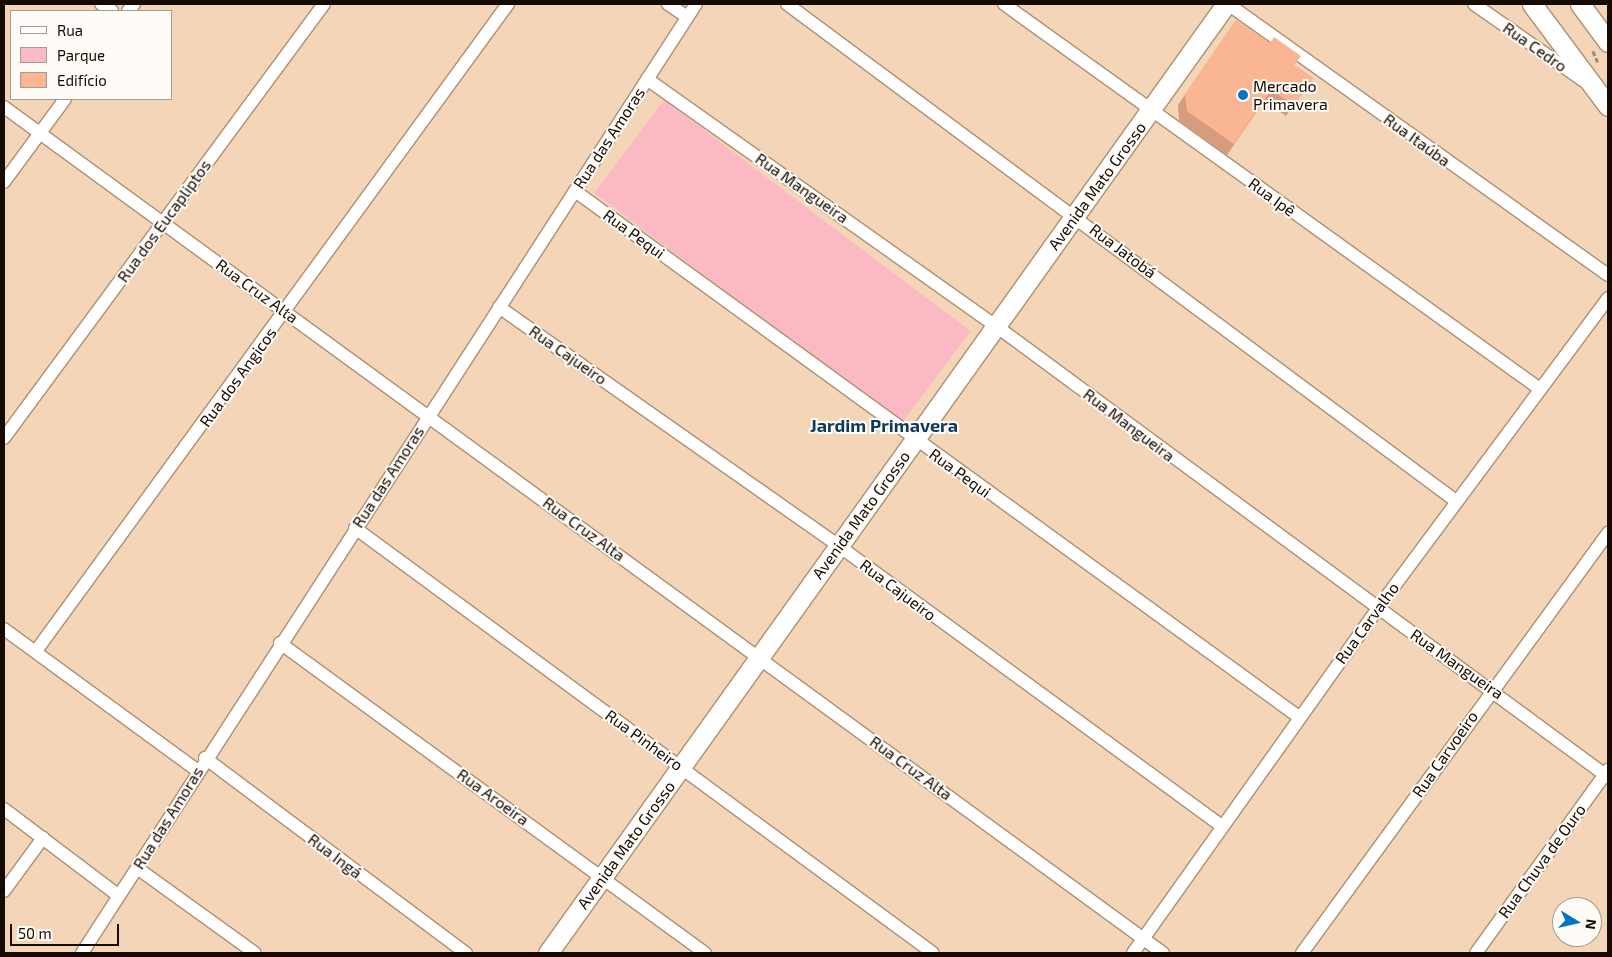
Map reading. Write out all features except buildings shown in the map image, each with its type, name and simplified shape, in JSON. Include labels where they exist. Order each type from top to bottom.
[{"type":"street","name":"Rua dos Eucapliptos","points":[[4,438],[324,4]]},
{"type":"street","name":"Rua dos Angicos","points":[[36,651],[286,312],[508,4]]},
{"type":"street","points":[[668,4],[687,18]]},
{"type":"street","name":"Rua das Amoras","points":[[82,953],[197,770],[696,4]]},
{"type":"street","name":"Rua Jatobá","points":[[787,4],[1075,216],[1456,501]]},
{"type":"street","name":"Rua Ipê","points":[[1004,4],[1540,388]]},
{"type":"street","name":"Avenida Mato Grosso","points":[[548,953],[1227,4]]},
{"type":"street","name":"Rua Itaúba","points":[[1227,4],[1608,275]]},
{"type":"street","name":"Rua Cedro","points":[[1474,4],[1596,90]]},
{"type":"street","points":[[1532,4],[1608,106]]},
{"type":"street","points":[[1580,4],[1608,42]]},
{"type":"street","name":"Rua Mangueira","points":[[648,79],[996,326],[1378,608],[1492,688],[1607,774]]},
{"type":"street","points":[[4,182],[64,100]]},
{"type":"street","name":"Rua Cruz Alta","points":[[4,107],[1163,953]]},
{"type":"street","name":"Rua Pequi","points":[[575,190],[915,440],[1299,717]]},
{"type":"street","name":"Rua Carvalho","points":[[1133,953],[1221,826],[1378,608],[1608,298]]},
{"type":"street","name":"Rua Cajueiro","points":[[499,307],[839,546],[1221,826]]},
{"type":"street","name":"Rua Pinheiro","points":[[354,528],[682,767],[932,953]]},
{"type":"street","name":"Rua Carvoeiro","points":[[1302,953],[1492,688],[1608,533]]},
{"type":"street","points":[[4,629],[197,770]]},
{"type":"street","name":"Rua Aroeira","points":[[280,643],[603,876],[705,953]]},
{"type":"street","name":"Rua Ingá","points":[[205,758],[466,953]]},
{"type":"street","name":"Rua Chuva de Ouro","points":[[1476,953],[1607,774]]},
{"type":"street","points":[[4,808],[119,896]]},
{"type":"street","points":[[4,891],[43,838]]},
{"type":"street","points":[[137,868],[255,953]]},
{"type":"green space","points":[[664,100],[971,331],[901,424],[594,193]]},
{"type":"place","name":"Mercado Primavera","points":[[1243,95]]},
{"type":"district","name":"Jardim Primavera","points":[[884,425]]}]
